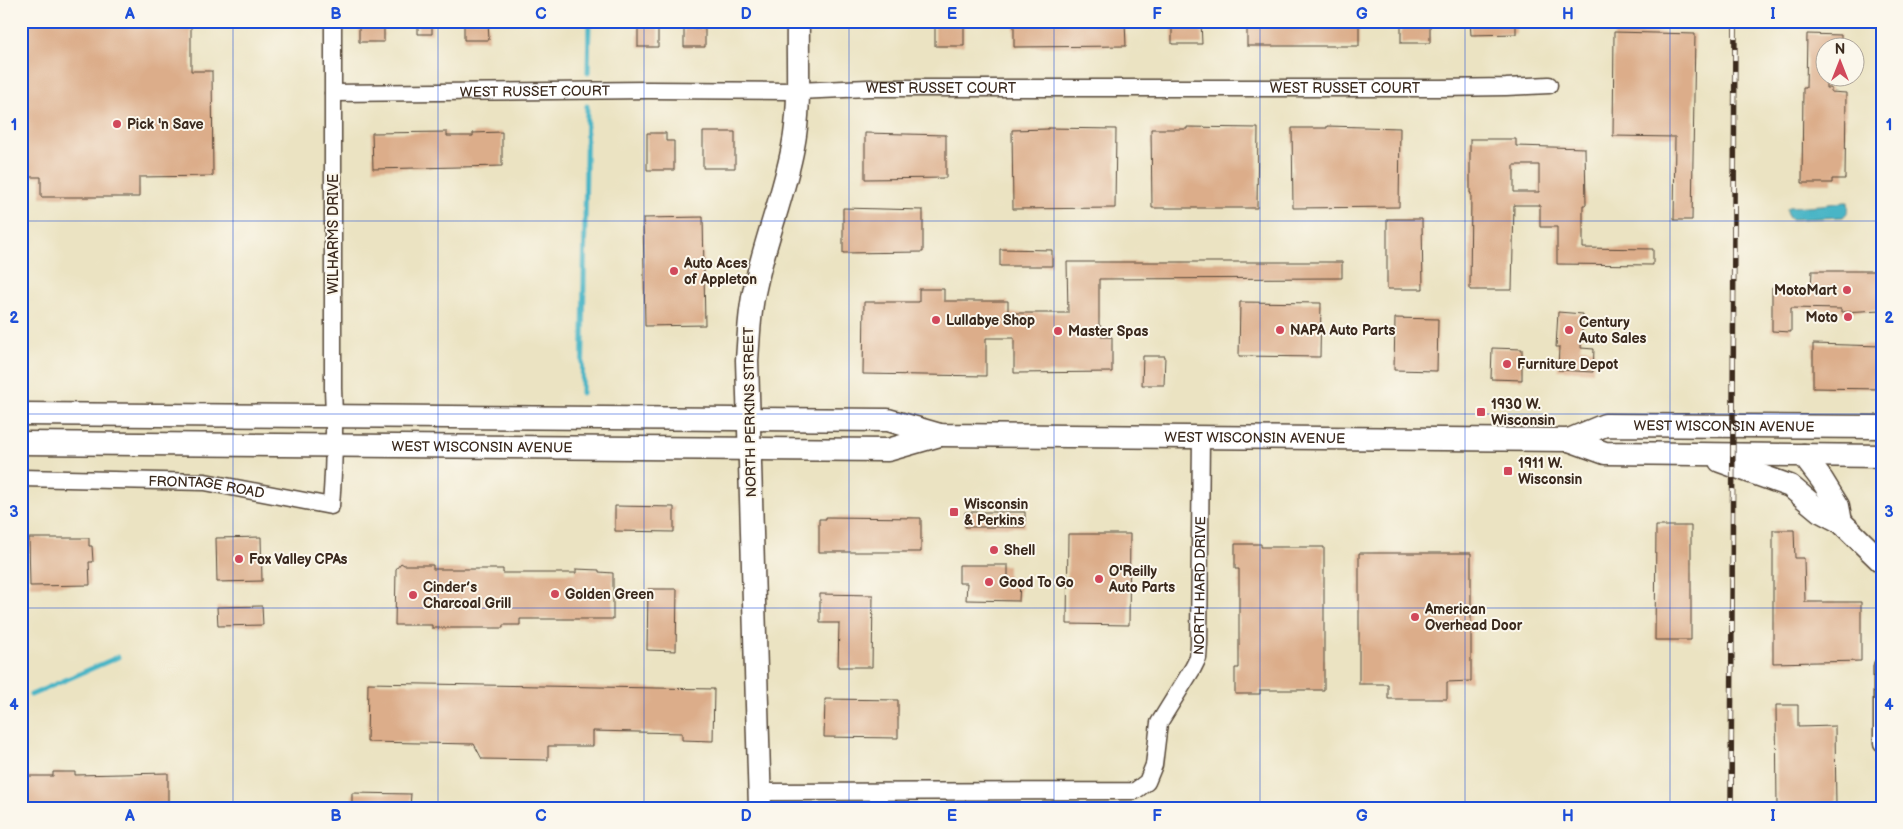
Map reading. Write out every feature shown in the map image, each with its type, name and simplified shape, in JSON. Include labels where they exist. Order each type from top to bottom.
[{"type":"main road","name":"NORTH PERKINS STREET","points":[[760,800],[747,360],[752,301],[793,148],[798,91],[798,21]]},
{"type":"main road","name":"WEST WISCONSIN AVENUE","points":[[21,414],[888,420],[940,434],[1201,438],[1569,440],[1605,454],[1877,454]]},
{"type":"main road","name":"WEST WISCONSIN AVENUE","points":[[1569,440],[1605,426],[1882,427]]},
{"type":"main road","points":[[1799,493],[1795,482],[1803,455],[1800,427]]},
{"type":"main road","name":"WEST WISCONSIN AVENUE","points":[[21,443],[888,450],[940,434]]},
{"type":"main road","points":[[1700,454],[1790,486],[1820,511],[1841,522],[1882,562]]},
{"type":"main road","points":[[1803,455],[1822,480],[1838,506],[1841,522]]},
{"type":"street","name":"WILHARMS DRIVE","points":[[332,21],[334,446]]},
{"type":"street","name":"WEST RUSSET COURT","points":[[333,93],[648,90],[798,91],[868,88],[1477,88],[1549,84]]},
{"type":"street","name":"NORTH HARD DRIVE","points":[[760,800],[1135,792],[1147,782],[1154,765],[1159,723],[1198,658],[1201,438]]},
{"type":"street","name":"FRONTAGE ROAD","points":[[21,478],[198,482],[224,485],[331,506],[334,446]]},
{"type":"street","points":[[1882,666],[1882,743]]},
{"type":"water","points":[[1848,202],[1848,209],[1843,217],[1791,219],[1788,217],[1787,209],[1789,207]]},
{"type":"building","name":"Pick 'n Save","points":[[21,21],[191,21],[191,71],[212,71],[213,176],[139,177],[139,197],[41,197],[41,177],[21,177]]},
{"type":"building","points":[[359,21],[384,21],[384,42],[359,42]]},
{"type":"building","points":[[418,21],[432,21],[432,34],[418,34]]},
{"type":"building","points":[[464,21],[488,21],[489,40],[464,40]]},
{"type":"building","points":[[638,21],[658,21],[658,47],[638,47]]},
{"type":"building","points":[[935,21],[964,21],[964,46],[935,46]]},
{"type":"building","points":[[1014,21],[1125,21],[1126,46],[1014,47]]},
{"type":"building","points":[[1172,21],[1201,21],[1202,44],[1172,44]]},
{"type":"building","points":[[1247,21],[1359,21],[1359,46],[1247,46]]},
{"type":"building","points":[[1401,21],[1430,21],[1430,43],[1401,43]]},
{"type":"building","points":[[1470,21],[1516,21],[1516,34],[1471,35]]},
{"type":"building","points":[[684,28],[705,28],[705,47],[684,47]]},
{"type":"building","points":[[1614,32],[1695,34],[1692,220],[1674,220],[1675,137],[1613,136]]},
{"type":"building","points":[[1807,34],[1841,35],[1841,38],[1816,38],[1816,88],[1831,88],[1831,92],[1846,93],[1845,179],[1832,179],[1832,183],[1802,183],[1803,88],[1806,88]]},
{"type":"building","points":[[1327,126],[1400,128],[1399,207],[1293,208],[1292,128],[1327,128]]},
{"type":"building","points":[[1187,127],[1258,128],[1257,208],[1152,208],[1151,129],[1187,129]]},
{"type":"building","points":[[1048,128],[1116,129],[1115,208],[1013,209],[1012,130]]},
{"type":"building","points":[[447,132],[447,136],[473,136],[473,133],[502,132],[502,166],[373,169],[372,133]]},
{"type":"building","points":[[703,132],[735,132],[735,168],[703,168]]},
{"type":"building","points":[[647,133],[666,133],[666,141],[674,141],[674,170],[647,170]]},
{"type":"building","points":[[865,133],[946,135],[946,178],[865,179]]},
{"type":"building","points":[[1470,139],[1516,139],[1516,146],[1585,148],[1586,205],[1583,205],[1583,248],[1653,249],[1653,265],[1557,264],[1557,227],[1540,227],[1540,205],[1514,205],[1512,290],[1470,290]],"holes":[[[1514,165],[1539,165],[1539,192],[1514,192]]]},
{"type":"building","points":[[843,208],[923,210],[923,252],[843,253]]},
{"type":"building","name":"Auto Aces of Appleton","points":[[703,217],[705,325],[645,326],[643,218]]},
{"type":"building","points":[[1387,219],[1422,219],[1423,289],[1387,289]]},
{"type":"building","points":[[1000,249],[1052,250],[1052,266],[1000,266]]},
{"type":"building","points":[[1067,262],[1342,262],[1342,278],[1099,279],[1099,326],[1101,326],[1101,337],[1112,337],[1112,372],[1014,373],[1014,338],[986,338],[986,376],[863,374],[864,302],[919,302],[919,289],[944,289],[944,301],[1008,301],[1008,313],[1068,313]]},
{"type":"building","name":"MotoMart","points":[[1812,271],[1882,271],[1882,310],[1841,312],[1841,309],[1791,308],[1791,332],[1772,331],[1772,288],[1811,289]]},
{"type":"building","name":"NAPA Auto Parts","points":[[1240,302],[1321,303],[1320,357],[1239,356]]},
{"type":"building","name":"Century Auto Sales","points":[[1558,312],[1583,314],[1581,348],[1594,349],[1593,372],[1558,370],[1559,347],[1556,347]]},
{"type":"building","points":[[1395,318],[1438,319],[1437,371],[1394,370]]},
{"type":"building","points":[[1813,344],[1882,346],[1882,389],[1813,388]]},
{"type":"building","name":"Furniture Depot","points":[[1492,348],[1522,349],[1522,380],[1491,379]]},
{"type":"building","points":[[1143,356],[1165,356],[1164,385],[1142,385]]},
{"type":"building","points":[[615,506],[674,507],[674,532],[615,531]]},
{"type":"building","points":[[965,512],[1025,512],[1025,527],[965,527]]},
{"type":"building","points":[[826,517],[921,518],[921,552],[819,552],[819,519],[826,519]]},
{"type":"building","points":[[1656,526],[1691,526],[1691,640],[1655,640]]},
{"type":"building","points":[[1773,530],[1794,530],[1795,558],[1804,558],[1805,602],[1861,602],[1861,661],[1773,663]]},
{"type":"building","name":"O'Reilly Auto Parts","points":[[1068,534],[1130,534],[1129,625],[1067,624]]},
{"type":"building","name":"Fox Valley CPAs","points":[[261,537],[262,581],[217,582],[216,538]]},
{"type":"building","points":[[29,538],[89,538],[89,546],[92,546],[93,562],[89,562],[90,585],[30,586]]},
{"type":"building","points":[[1235,544],[1261,544],[1261,547],[1324,547],[1324,690],[1260,690],[1260,694],[1235,694],[1235,668],[1239,668],[1239,569],[1235,569]]},
{"type":"building","name":"American Overhead Door","points":[[1359,553],[1471,553],[1471,681],[1447,682],[1447,699],[1388,699],[1388,684],[1359,684]]},
{"type":"building","points":[[401,563],[404,565],[433,565],[433,569],[503,569],[503,573],[576,573],[576,569],[613,573],[613,619],[520,619],[520,625],[503,625],[503,628],[432,628],[432,625],[395,625],[396,569]]},
{"type":"building","name":"Good To Go","points":[[959,565],[1008,565],[1008,581],[1020,581],[1019,601],[966,600],[967,583],[959,583]]},
{"type":"building","points":[[648,589],[677,589],[676,651],[647,650]]},
{"type":"building","points":[[820,594],[873,595],[872,667],[838,667],[839,623],[820,623]]},
{"type":"building","points":[[262,606],[263,625],[218,626],[217,607]]},
{"type":"building","points":[[368,683],[714,689],[713,741],[682,740],[682,733],[593,731],[593,746],[548,746],[548,760],[482,759],[474,744],[367,742]]},
{"type":"building","points":[[825,699],[898,700],[898,738],[824,737]]},
{"type":"building","points":[[1776,705],[1798,705],[1798,727],[1835,726],[1836,808],[1777,808]]},
{"type":"building","points":[[53,772],[75,772],[75,775],[168,773],[168,808],[21,808],[21,776],[53,776]]},
{"type":"building","points":[[352,793],[411,794],[410,808],[352,808]]},
{"type":"waterway","points":[[588,73],[589,21]]},
{"type":"waterway","points":[[582,393],[587,106]]},
{"type":"waterway","points":[[31,695],[118,657]]},
{"type":"railway","points":[[1731,808],[1735,21]]},
{"type":"place","name":"Pick 'n Save","points":[[117,124]]},
{"type":"place","name":"Auto Aces of Appleton","points":[[674,271]]},
{"type":"place","name":"MotoMart","points":[[1847,290]]},
{"type":"place","name":"Moto","points":[[1848,317]]},
{"type":"place","name":"Lullabye Shop","points":[[936,320]]},
{"type":"place","name":"NAPA Auto Parts","points":[[1280,330]]},
{"type":"place","name":"Century Auto Sales","points":[[1569,330]]},
{"type":"place","name":"Master Spas","points":[[1058,331]]},
{"type":"place","name":"Furniture Depot","points":[[1507,364]]},
{"type":"place","name":"1930 W. Wisconsin","points":[[1481,412]]},
{"type":"place","name":"1911 W. Wisconsin","points":[[1508,471]]},
{"type":"place","name":"Wisconsin & Perkins","points":[[954,512]]},
{"type":"place","name":"Shell","points":[[994,550]]},
{"type":"place","name":"Fox Valley CPAs","points":[[239,559]]},
{"type":"place","name":"O'Reilly Auto Parts","points":[[1099,579]]},
{"type":"place","name":"Good To Go","points":[[989,582]]},
{"type":"place","name":"Golden Green","points":[[555,594]]},
{"type":"place","name":"Cinder’s Charcoal Grill","points":[[413,595]]},
{"type":"place","name":"American Overhead Door","points":[[1415,617]]}]
